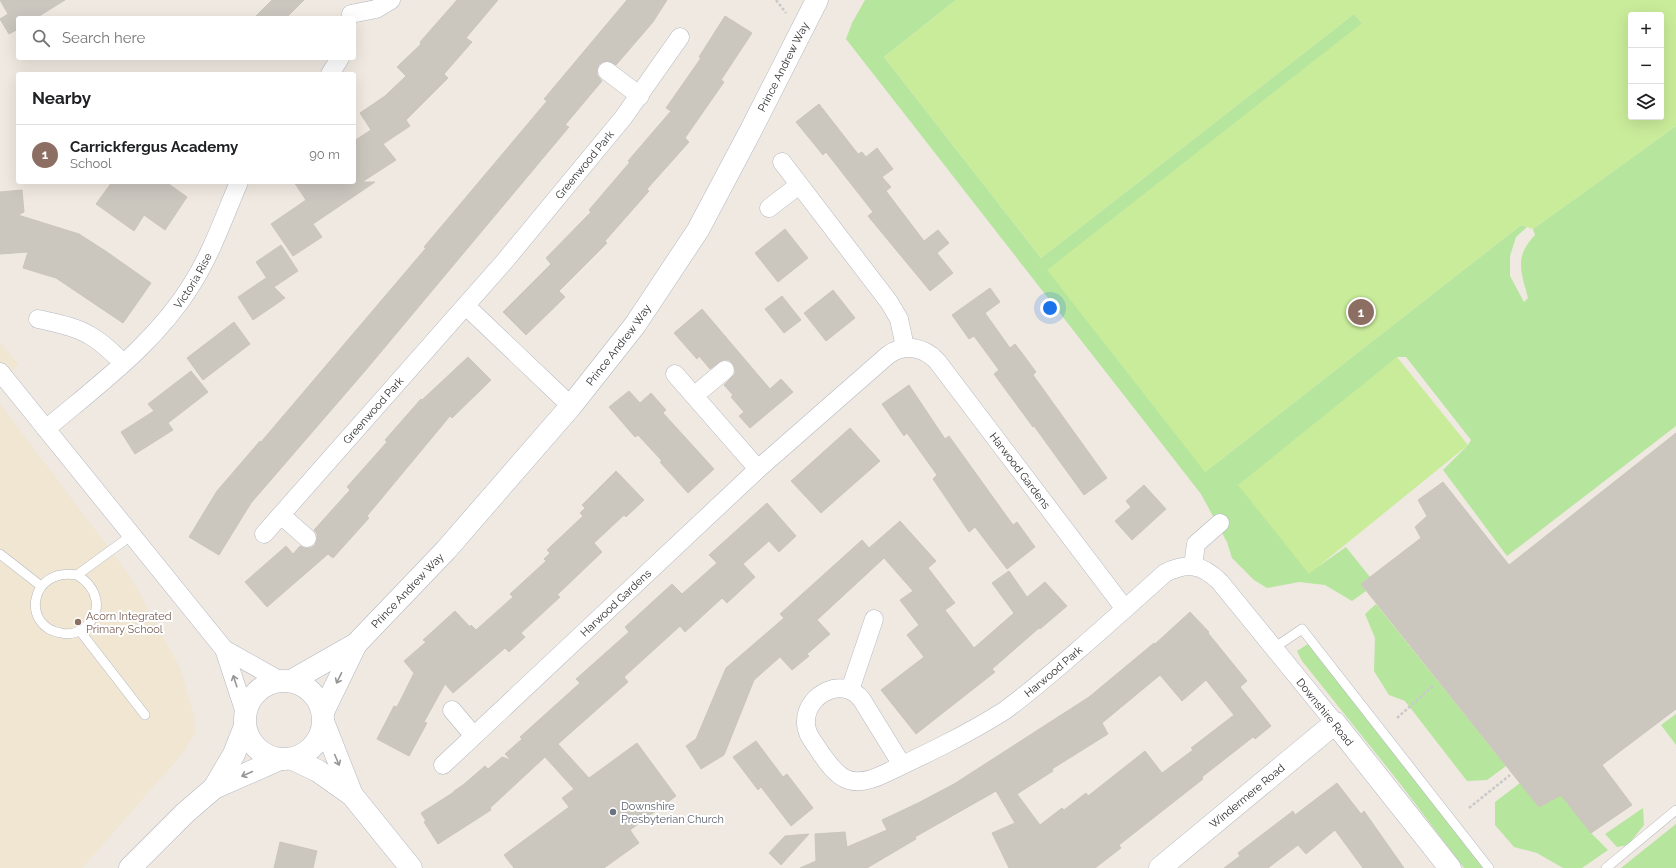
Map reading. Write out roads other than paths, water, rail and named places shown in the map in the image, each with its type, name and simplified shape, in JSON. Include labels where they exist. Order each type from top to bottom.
[{"type":"street","points":[[350,11],[376,9],[391,0]]},
{"type":"street","name":"Prince Andrew Way","points":[[285,680],[356,644],[446,550],[571,406],[635,325],[698,230],[817,0]]},
{"type":"street","name":"Greenwood Park","points":[[264,534],[466,306],[615,129],[640,96],[680,36]]},
{"type":"street","points":[[331,72],[339,60]]},
{"type":"street","points":[[607,71],[640,96]]},
{"type":"street","points":[[782,162],[895,310],[899,319],[905,347]]},
{"type":"street","name":"Victoria Rise","points":[[46,429],[146,342],[167,318],[192,284],[217,236],[237,184]]},
{"type":"street","points":[[769,208],[799,185]]},
{"type":"street","points":[[466,306],[571,406]]},
{"type":"street","points":[[38,319],[73,328],[90,335],[108,348],[123,363]]},
{"type":"street","name":"Harwood Gardens","points":[[443,765],[758,469],[888,355],[897,349],[905,347],[922,350],[937,361],[1125,609]]},
{"type":"street","points":[[694,396],[725,370]]},
{"type":"street","points":[[0,372],[224,649],[245,720],[249,739],[258,750],[268,756],[287,759],[318,771],[352,795],[411,868]]},
{"type":"street","points":[[675,374],[758,469]]},
{"type":"street","points":[[281,515],[307,538]]},
{"type":"street","points":[[1193,566],[1196,544],[1220,522]]},
{"type":"street","name":"Harwood Park","points":[[850,690],[838,688],[828,691],[813,703],[807,714],[807,731],[828,764],[837,773],[852,781],[862,782],[872,780],[902,766],[967,733],[1005,710],[1048,676],[1165,574],[1175,568],[1193,566]]},
{"type":"street","name":"Downshire Road","points":[[1193,566],[1213,575],[1220,582],[1335,723],[1450,868]]},
{"type":"street","points":[[874,619],[850,690],[862,700],[902,766]]},
{"type":"street","name":"Prince Andrew Way","points":[[324,718],[356,644]]},
{"type":"street","points":[[224,649],[285,680],[302,684],[312,691],[319,700],[352,795]]},
{"type":"street","points":[[130,868],[185,813],[214,788],[234,754],[250,700],[258,690],[268,683],[285,680]]},
{"type":"street","points":[[452,710],[474,736]]},
{"type":"street","points":[[214,788],[287,759],[304,754],[314,746],[321,736],[324,718]]},
{"type":"street","name":"Windermere Road","points":[[1160,868],[1335,723]]},
{"type":"lane","points":[[77,575],[132,535]]},
{"type":"lane","points":[[0,554],[41,586]]},
{"type":"lane","points":[[57,574],[77,575],[85,580],[92,588],[96,607],[94,616],[80,631],[64,634],[56,633],[43,624],[38,617],[35,601],[41,586],[48,579],[57,574]]},
{"type":"lane","points":[[1274,648],[1302,629],[1488,868]]},
{"type":"lane","points":[[80,631],[145,715]]},
{"type":"lane","points":[[1606,868],[1676,810]]},
{"type":"place","name":"Carrickfergus Academy","points":[[1361,312]]},
{"type":"place","name":"Acorn Integrated Primary School","points":[[78,622]]},
{"type":"place","name":"Downshire Presbyterian Church","points":[[613,812]]}]
